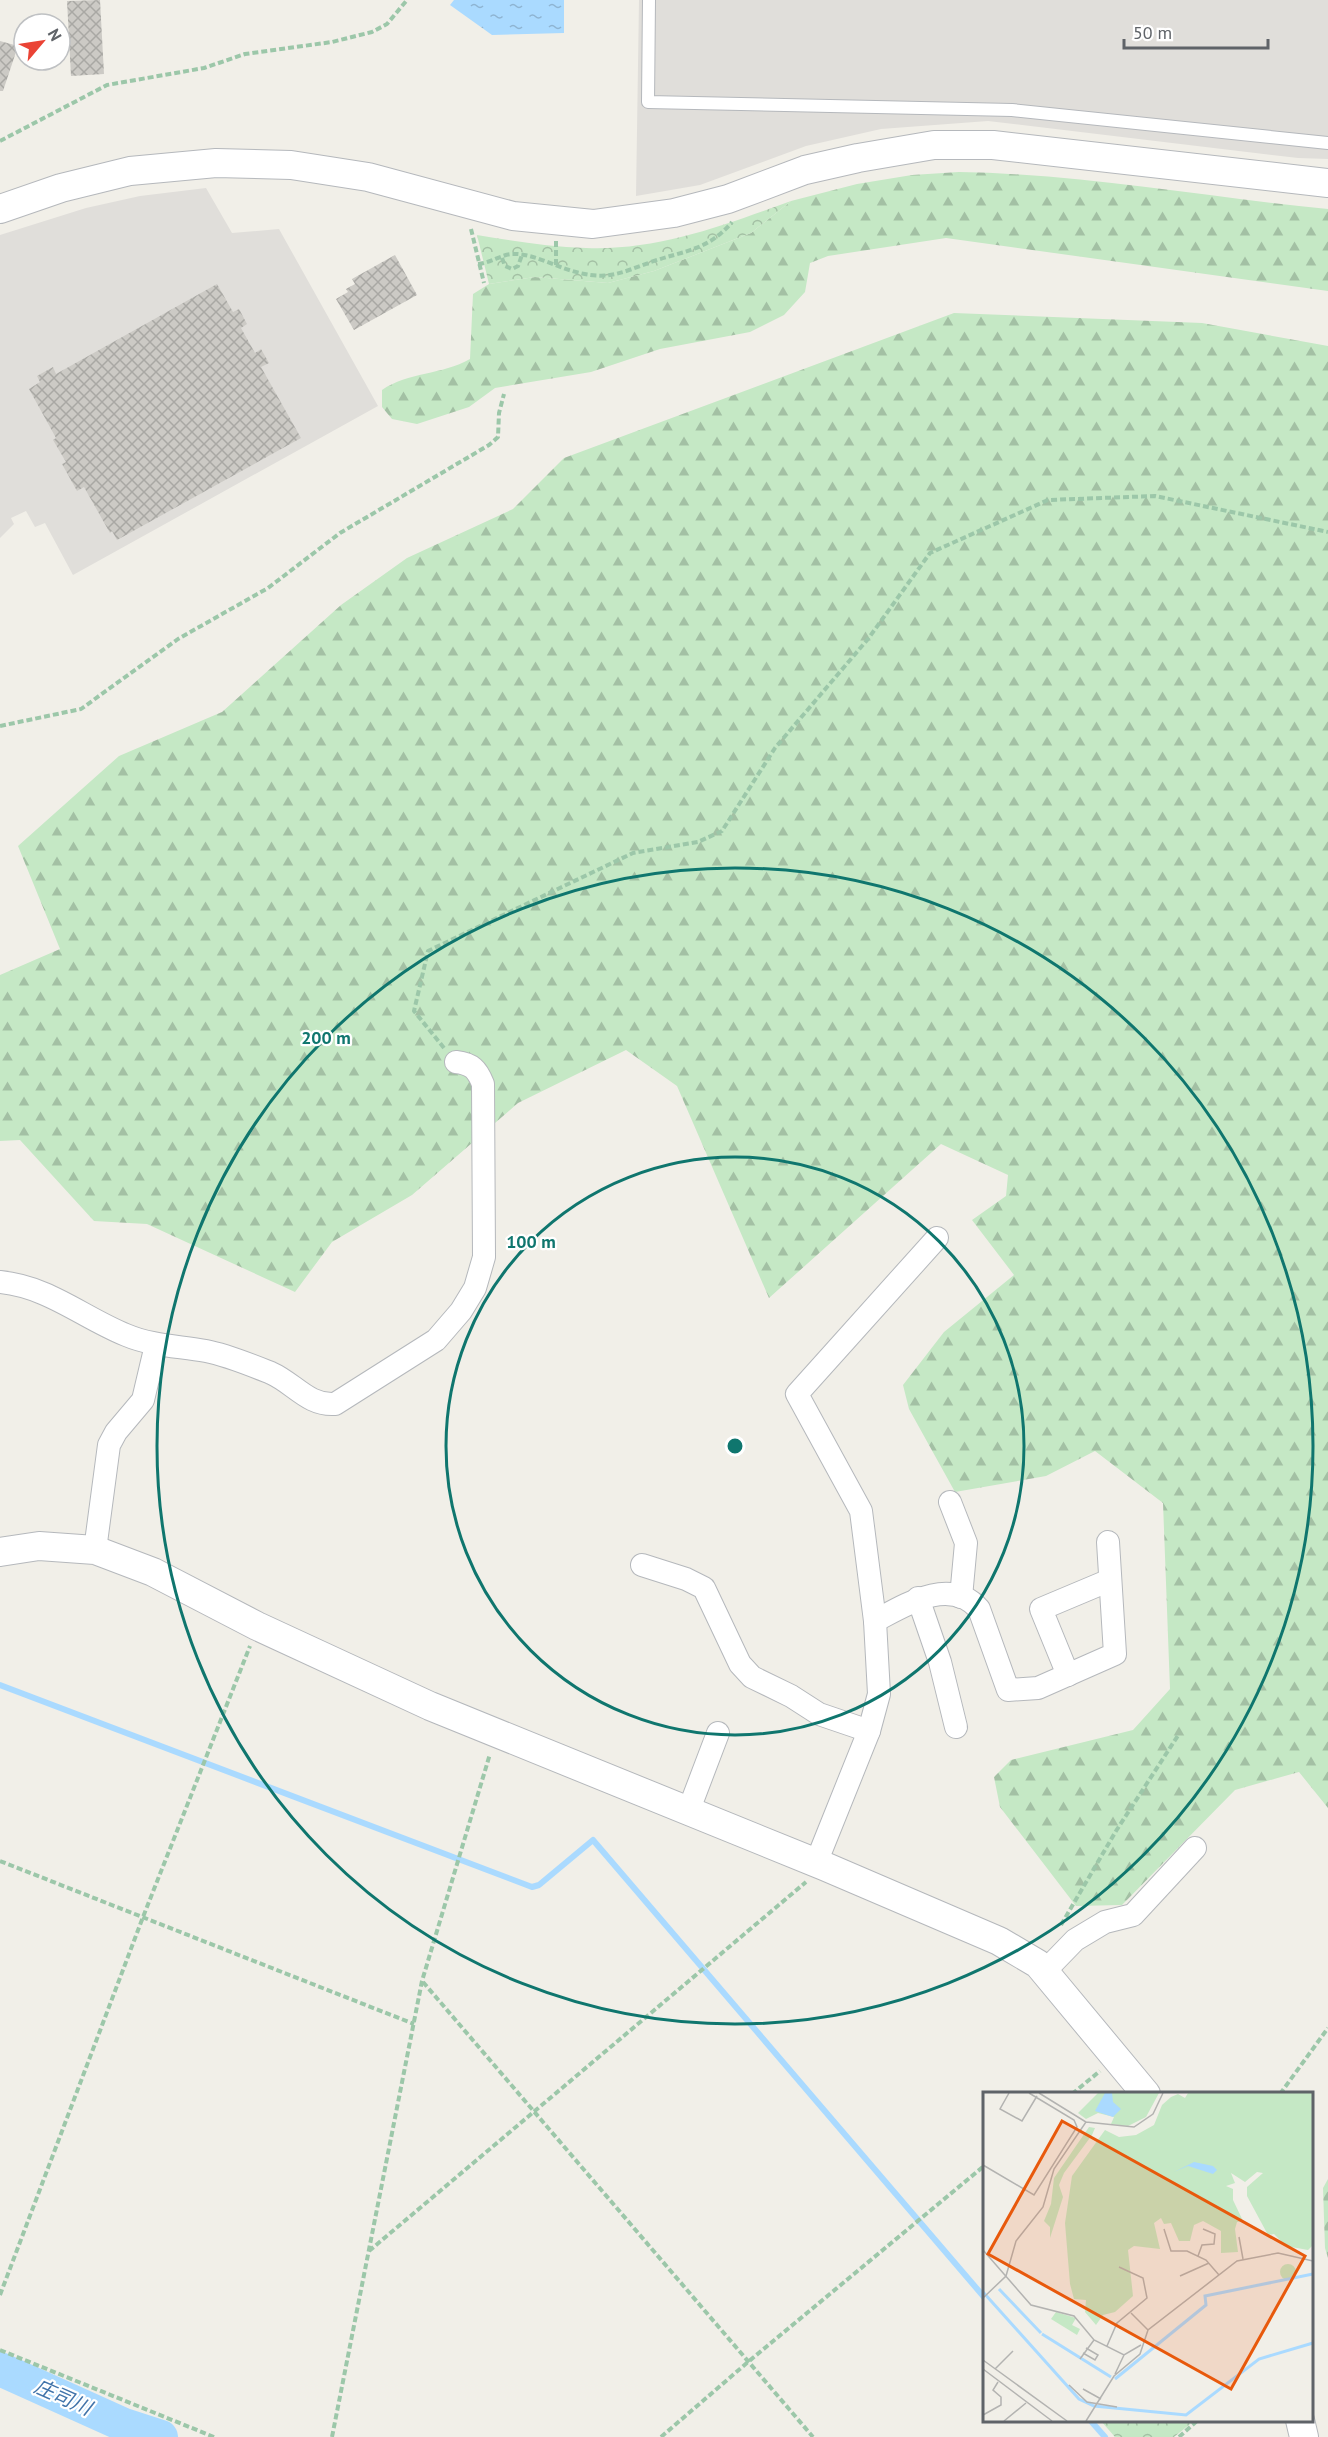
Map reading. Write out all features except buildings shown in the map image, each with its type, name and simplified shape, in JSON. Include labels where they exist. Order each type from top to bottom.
[{"type":"street","points":[[0,209],[61,188],[130,171],[216,163],[291,165],[357,176],[513,216],[592,224],[674,213],[728,199],[805,170],[934,145],[993,145],[1328,183]]},
{"type":"street","points":[[0,1282],[15,1284],[56,1298],[125,1335],[156,1345],[208,1351],[252,1366],[273,1374],[306,1397],[324,1405],[335,1404],[436,1340],[461,1311],[475,1288],[484,1257],[483,1084],[477,1070],[467,1063],[456,1062]]},
{"type":"street","points":[[820,1864],[869,1731],[879,1694],[875,1621],[861,1511],[797,1394],[937,1238]]},
{"type":"street","points":[[94,1550],[109,1445],[116,1432],[143,1400],[156,1345]]},
{"type":"street","points":[[950,1503],[966,1543],[961,1597]]},
{"type":"street","points":[[875,1621],[924,1596],[954,1595],[971,1600],[979,1609],[1008,1690],[1038,1688],[1114,1654],[1108,1542]]},
{"type":"street","points":[[0,1552],[39,1546],[94,1550],[153,1572],[257,1626],[496,1734],[820,1864],[999,1941],[1038,1964],[1144,2092]]},
{"type":"street","points":[[642,1565],[686,1579],[704,1588],[740,1664],[752,1677],[791,1696],[819,1714],[869,1731]]},
{"type":"street","points":[[1068,1675],[1041,1609],[1110,1580]]},
{"type":"street","points":[[918,1598],[939,1662],[956,1727]]},
{"type":"street","points":[[688,1812],[718,1733]]},
{"type":"street","points":[[1044,1972],[1075,1940],[1105,1922],[1133,1915],[1195,1848]]},
{"type":"street","points":[[1300,2422],[1304,2437]]},
{"type":"lane","points":[[649,0],[648,102],[1012,110],[1328,142]]},
{"type":"path","points":[[0,141],[106,86],[204,68],[245,54],[332,42],[372,32],[387,24],[407,0]]},
{"type":"path","points":[[478,264],[509,254],[522,255],[579,273],[602,276],[625,273],[706,244],[736,217]]},
{"type":"path","points":[[471,228],[484,283]]},
{"type":"path","points":[[556,241],[556,266]]},
{"type":"path","points":[[502,258],[505,266],[512,269],[518,266],[522,255]]},
{"type":"path","points":[[0,726],[81,709],[178,639],[268,588],[340,533],[489,445],[498,437],[499,413],[504,394]]},
{"type":"path","points":[[456,1062],[414,1011],[428,951],[633,853],[698,842],[722,831],[775,748],[868,639],[930,553],[1048,500],[1155,496],[1328,532]]},
{"type":"path","points":[[0,2295],[143,1917],[257,1626]]},
{"type":"path","points":[[332,2437],[422,1981],[496,1734]]},
{"type":"path","points":[[1056,1934],[1116,1831],[1179,1734]]},
{"type":"path","points":[[0,1861],[414,2024]]},
{"type":"path","points":[[369,2251],[706,1965],[820,1864]]},
{"type":"path","points":[[422,1981],[813,2437]]},
{"type":"path","points":[[1281,2092],[1328,2028]]},
{"type":"path","points":[[1074,2092],[1116,2058]]},
{"type":"path","points":[[661,2437],[983,2167]]},
{"type":"path","points":[[0,2350],[214,2437]]},
{"type":"path","points":[[1179,2437],[1197,2422]]},
{"type":"shaded area","points":[[639,0],[1328,0],[1328,159],[1298,158],[988,121],[881,129],[806,146],[700,185],[636,196]]},
{"type":"shaded area","points":[[206,188],[232,233],[279,229],[378,406],[73,575],[45,523],[35,527],[26,511],[11,518],[14,524],[0,538],[0,235],[86,208],[140,196]]},
{"type":"green space","points":[[959,172],[1097,181],[1328,209],[1328,291],[946,238],[828,256],[810,263],[805,292],[784,315],[750,332],[660,349],[591,372],[495,388],[469,407],[417,424],[392,419],[382,407],[382,390],[392,384],[448,368],[470,359],[473,294],[489,284],[535,277],[608,283],[654,271],[751,233],[791,201],[857,184],[912,175]]},
{"type":"green space","points":[[791,201],[751,233],[654,271],[608,283],[535,277],[489,284],[477,235],[572,247],[612,248],[665,241],[690,235]]},
{"type":"green space","points":[[954,313],[1202,323],[1328,346],[1328,1808],[1299,1772],[1235,1790],[1122,1905],[1076,1906],[1000,1807],[994,1777],[1011,1760],[1133,1730],[1170,1689],[1163,1503],[1095,1451],[1046,1476],[955,1492],[909,1409],[903,1385],[944,1332],[1014,1275],[972,1220],[1006,1196],[1008,1175],[941,1144],[769,1298],[677,1086],[626,1050],[518,1103],[412,1195],[332,1242],[295,1292],[147,1224],[94,1221],[20,1140],[0,1141],[0,975],[60,949],[18,846],[119,756],[222,712],[341,605],[407,558],[513,509],[564,458]]},
{"type":"green space","points":[[1328,2179],[1328,2258],[1325,2248],[1323,2188]]},
{"type":"green space","points":[[1102,2422],[1193,2422],[1174,2437],[1115,2437]]},
{"type":"water","points":[[454,0],[564,0],[564,33],[492,35],[450,5]]},
{"type":"waterway","points":[[0,1685],[532,1887],[539,1885],[593,1840],[983,2296]]},
{"type":"waterway","name":"庄司川","points":[[0,2369],[124,2425],[161,2437]]},
{"type":"waterway","points":[[1092,2422],[1105,2437]]}]
